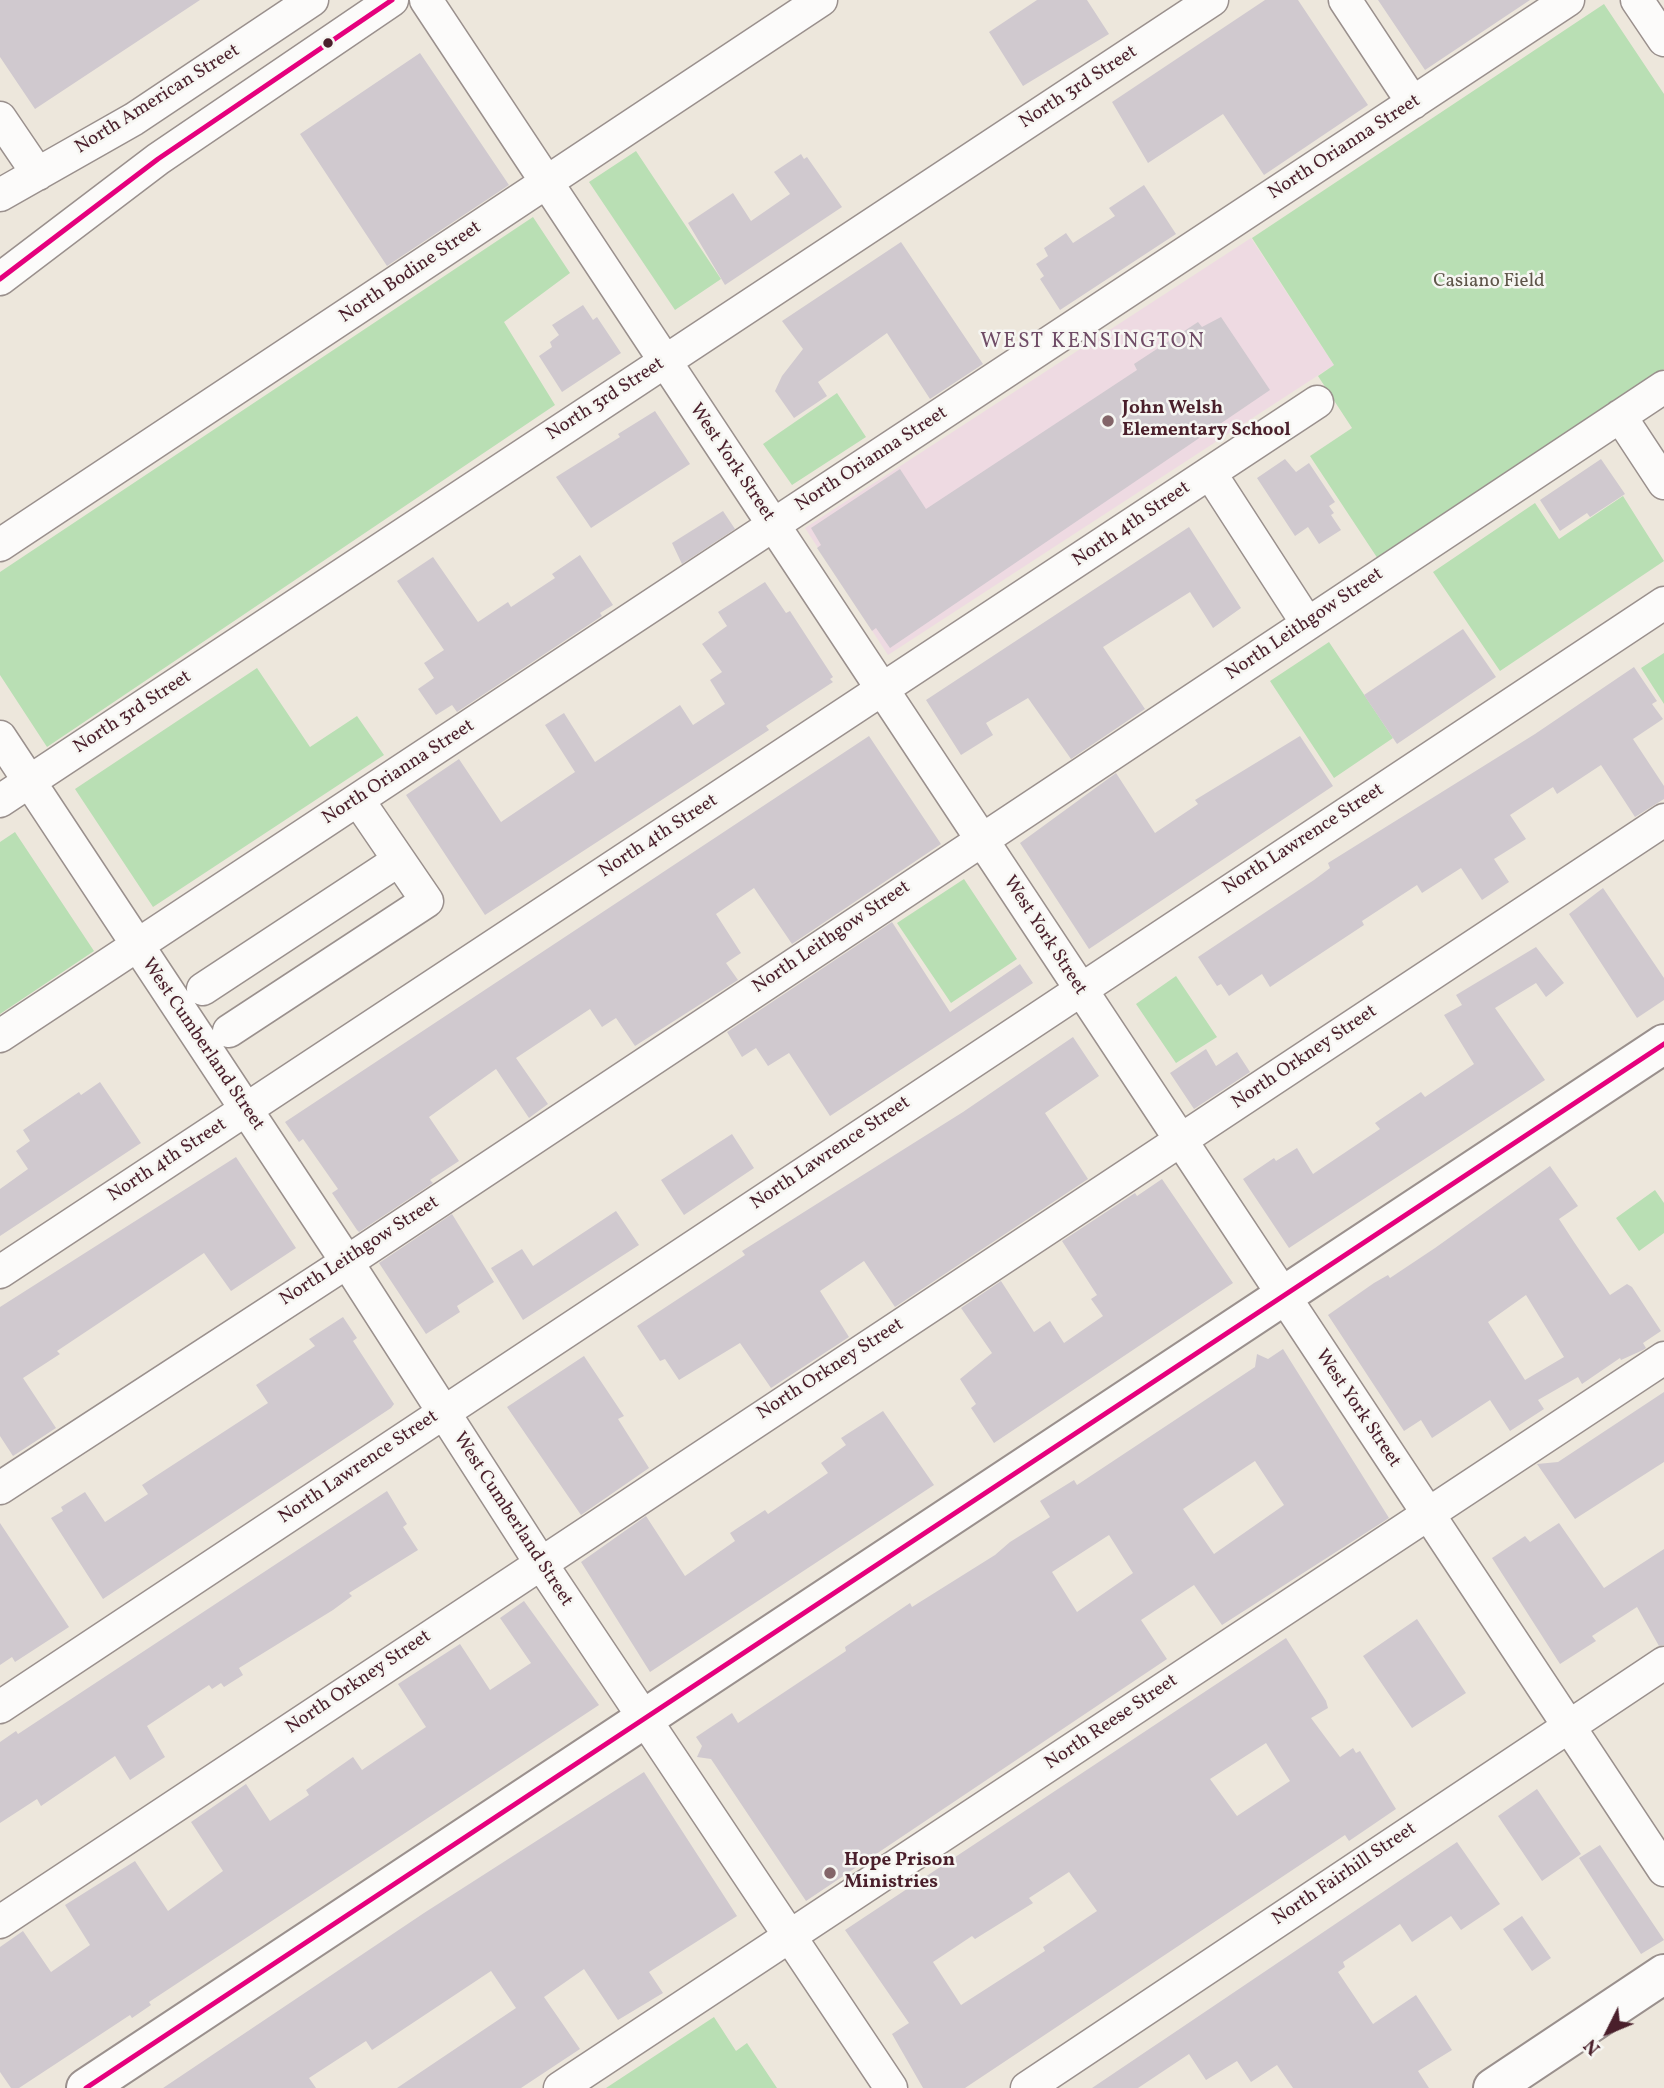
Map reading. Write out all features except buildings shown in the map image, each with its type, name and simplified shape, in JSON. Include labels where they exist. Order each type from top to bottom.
[{"type":"main road","points":[[86,2088],[1664,1044]]},
{"type":"main road","points":[[1493,2088],[1664,1973]]},
{"type":"street","name":"North American Street","points":[[0,195],[134,119],[312,0]]},
{"type":"street","points":[[0,279],[159,159],[392,0]]},
{"type":"street","name":"West York Street","points":[[426,0],[663,362],[1664,1870]]},
{"type":"street","name":"North Bodine Street","points":[[0,545],[821,0]]},
{"type":"street","name":"North 3rd Street","points":[[0,801],[1212,0]]},
{"type":"street","points":[[1345,0],[1413,103]]},
{"type":"street","name":"North Orianna Street","points":[[0,1036],[1569,0]]},
{"type":"street","points":[[1637,0],[1664,40]]},
{"type":"street","points":[[0,118],[38,174]]},
{"type":"street","name":"North Leithgow Street","points":[[0,1488],[347,1262],[1664,387]]},
{"type":"street","name":"North 4th Street","points":[[0,1272],[1317,402]]},
{"type":"street","points":[[1620,416],[1664,483]]},
{"type":"street","points":[[1210,473],[1307,623]]},
{"type":"street","name":"North Lawrence Street","points":[[0,1707],[1664,603]]},
{"type":"street","name":"West Cumberland Street","points":[[0,737],[136,947],[347,1262],[442,1413],[644,1720],[891,2088]]},
{"type":"street","points":[[229,1031],[428,901],[358,800]]},
{"type":"street","name":"North Orkney Street","points":[[0,1922],[1664,820]]},
{"type":"street","points":[[202,989],[399,860]]},
{"type":"street","name":"North Reese Street","points":[[560,2088],[1664,1358]]},
{"type":"street","name":"North Fairhill Street","points":[[1027,2088],[1664,1663]]},
{"type":"shaded area","name":"John Welsh Elementary School","points":[[1251,238],[1334,365],[888,655],[805,528]]},
{"type":"green space","name":"Casiano Field","points":[[1604,4],[1664,94],[1664,369],[1378,559],[1310,456],[1352,428],[1318,376],[1334,365],[1252,238]]},
{"type":"green space","points":[[636,151],[721,279],[675,310],[589,182]]},
{"type":"green space","points":[[533,217],[570,273],[504,322],[555,405],[47,747],[0,675],[0,572]]},
{"type":"green space","points":[[837,393],[866,437],[792,485],[763,444]]},
{"type":"green space","points":[[1623,496],[1664,561],[1500,671],[1433,572],[1535,503],[1559,539]]},
{"type":"green space","points":[[1329,642],[1393,738],[1334,778],[1270,681]]},
{"type":"green space","points":[[1664,653],[1664,704],[1641,668]]},
{"type":"green space","points":[[257,668],[310,747],[357,716],[384,755],[153,907],[75,789]]},
{"type":"green space","points":[[15,832],[94,951],[0,1014],[0,842]]},
{"type":"green space","points":[[964,879],[1017,959],[951,1003],[897,923]]},
{"type":"green space","points":[[1176,976],[1217,1037],[1176,1063],[1136,1004]]},
{"type":"green space","points":[[1655,1190],[1664,1203],[1664,1233],[1639,1251],[1616,1218]]},
{"type":"green space","points":[[714,2017],[736,2051],[747,2043],[777,2088],[606,2088]]},
{"type":"transit line","points":[[0,279],[158,159],[392,0]]},
{"type":"transit line","points":[[86,2088],[1664,1044]]},
{"type":"place","name":"John Welsh Elementary School","points":[[1108,421]]},
{"type":"place","name":"Hope Prison Ministries","points":[[830,1873]]},
{"type":"district","name":"WEST KENSINGTON","points":[[1093,343]]}]
